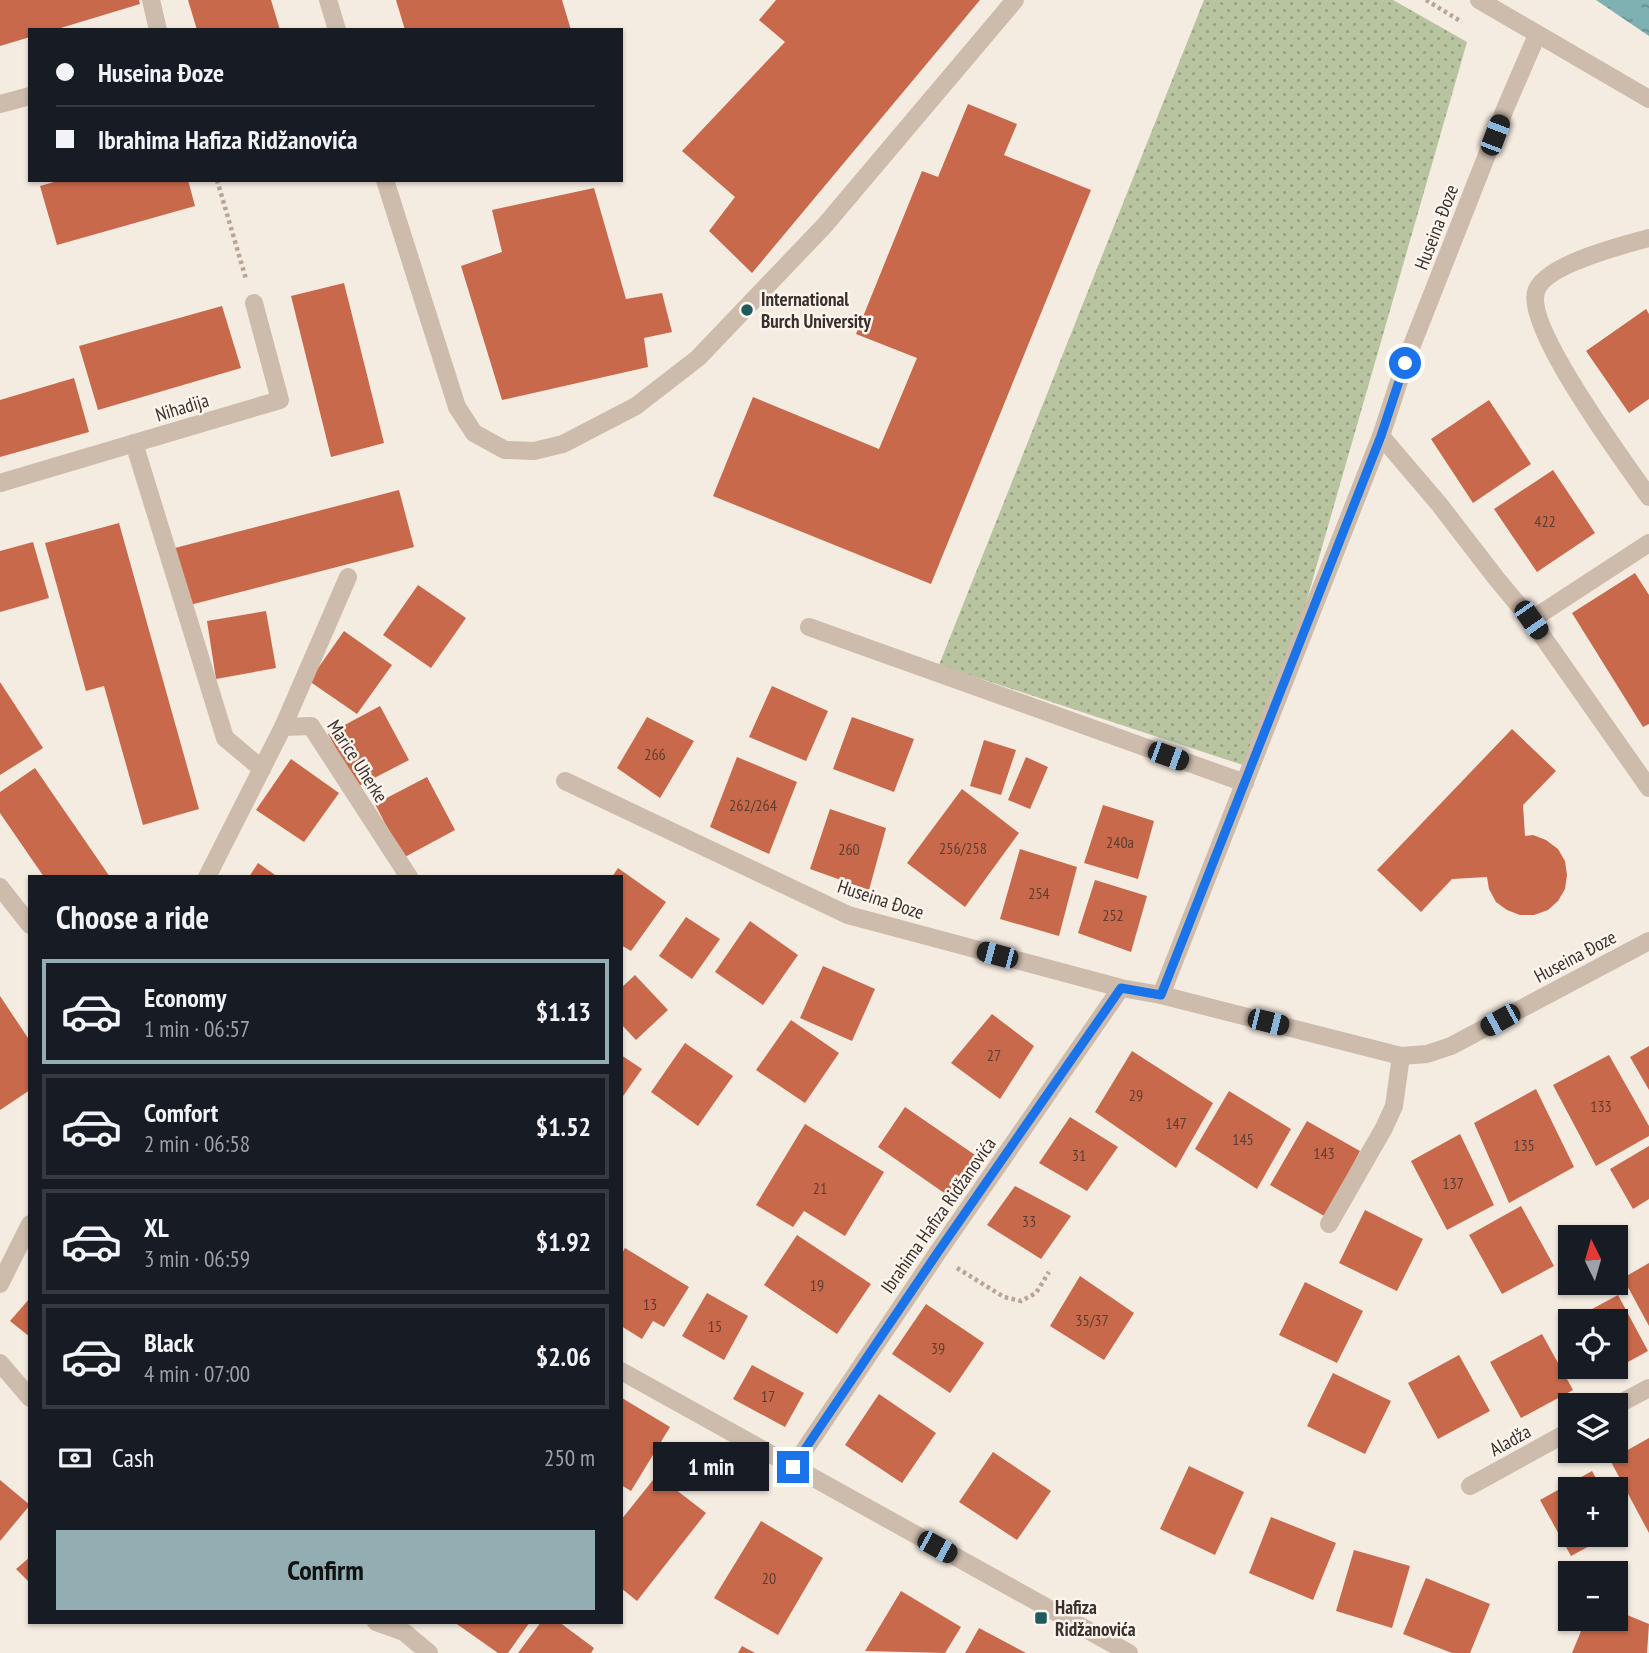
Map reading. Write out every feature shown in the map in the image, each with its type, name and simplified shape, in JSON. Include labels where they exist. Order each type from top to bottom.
[{"type":"street","points":[[151,0],[158,28]]},
{"type":"street","points":[[328,0],[336,28]]},
{"type":"street","points":[[386,182],[457,407],[474,433],[505,450],[534,451],[563,444],[636,406],[698,358],[825,225],[1015,0]]},
{"type":"street","points":[[1479,0],[1649,99]]},
{"type":"street","name":"Huseina Đoze","points":[[1161,995],[1381,436],[1405,363],[1536,35]]},
{"type":"street","points":[[0,104],[28,97]]},
{"type":"street","points":[[1649,238],[1601,251],[1546,277],[1535,293],[1538,316],[1565,373],[1649,496]]},
{"type":"street","name":"Nihadija","points":[[0,483],[280,400],[254,303]]},
{"type":"street","points":[[1381,436],[1440,504],[1531,620],[1649,788]]},
{"type":"street","points":[[134,443],[225,738],[262,769]]},
{"type":"street","points":[[1531,620],[1649,543]]},
{"type":"street","points":[[208,875],[283,727],[348,577]]},
{"type":"street","points":[[809,628],[1245,783]]},
{"type":"street","name":"Marice Uherke","points":[[283,727],[312,726],[408,875]]},
{"type":"street","name":"Huseina Đoze","points":[[565,781],[848,915],[1121,988],[1161,995],[1401,1056],[1427,1054],[1451,1046],[1649,941]]},
{"type":"street","points":[[0,887],[28,922]]},
{"type":"street","name":"Ibrahima Hafiza Ridžanovića","points":[[793,1467],[1121,988]]},
{"type":"street","points":[[1329,1224],[1394,1106],[1401,1056]]},
{"type":"street","points":[[0,1284],[28,1228]]},
{"type":"street","points":[[0,1363],[28,1396]]},
{"type":"street","points":[[623,1372],[1129,1653]]},
{"type":"street","points":[[1628,1399],[1649,1388]]},
{"type":"street","name":"Aladža","points":[[1470,1486],[1558,1438]]},
{"type":"street","points":[[382,1624],[404,1632],[429,1653]]},
{"type":"path","points":[[218,182],[254,303]]},
{"type":"path","points":[[938,1252],[954,1267],[981,1284],[1004,1297],[1021,1301],[1036,1293],[1049,1272]]},
{"type":"green space","points":[[1204,0],[1393,0],[1467,42],[1258,770],[939,665]]},
{"type":"water","points":[[1596,0],[1649,0],[1649,36]]},
{"type":"building","points":[[0,0],[139,0],[140,4],[61,28],[28,28],[28,38],[0,46]]},
{"type":"building","points":[[188,0],[271,0],[279,28],[196,28]]},
{"type":"building","points":[[396,0],[562,0],[570,28],[404,28]]},
{"type":"building","points":[[776,0],[980,0],[752,273],[709,231],[735,197],[682,151],[785,42],[759,20]]},
{"type":"building","points":[[968,104],[1017,124],[1004,155],[1091,190],[931,584],[713,496],[753,397],[879,449],[917,358],[856,334],[922,171],[938,177]]},
{"type":"building","points":[[54,182],[189,182],[195,206],[57,245],[40,186]]},
{"type":"building","points":[[594,188],[626,299],[662,293],[672,332],[644,338],[648,367],[502,400],[461,266],[502,252],[492,210]]},
{"type":"building","points":[[344,283],[384,443],[331,457],[291,296]]},
{"type":"building","points":[[222,306],[241,368],[98,410],[79,346]]},
{"type":"building","points":[[1646,309],[1649,314],[1649,399],[1629,413],[1586,351]]},
{"type":"building","points":[[74,378],[89,432],[0,457],[0,400]]},
{"type":"building","points":[[1489,400],[1531,464],[1473,503],[1431,439]]},
{"type":"building","points":[[1553,470],[1595,533],[1537,572],[1494,509]]},
{"type":"building","points":[[399,490],[414,547],[186,606],[171,549]]},
{"type":"building","points":[[119,523],[199,809],[143,825],[104,686],[86,691],[45,543]]},
{"type":"building","points":[[33,542],[49,598],[0,612],[0,551]]},
{"type":"building","points":[[1635,573],[1649,595],[1649,724],[1643,727],[1572,613]]},
{"type":"building","points":[[418,585],[466,618],[431,668],[383,635]]},
{"type":"building","points":[[266,611],[276,668],[216,679],[207,621]]},
{"type":"building","points":[[344,631],[392,665],[357,714],[309,681]]},
{"type":"building","points":[[0,682],[43,748],[0,775]]},
{"type":"building","points":[[772,686],[828,711],[806,761],[749,737]]},
{"type":"building","points":[[380,706],[409,760],[357,787],[328,734]]},
{"type":"building","points":[[647,717],[694,741],[660,798],[617,768]]},
{"type":"building","points":[[852,717],[914,739],[894,792],[833,769]]},
{"type":"building","points":[[1512,729],[1556,771],[1523,805],[1525,836],[1533,835],[1546,840],[1558,849],[1565,861],[1565,889],[1558,901],[1548,910],[1534,915],[1520,915],[1496,902],[1489,889],[1487,877],[1452,879],[1421,912],[1377,870]]},
{"type":"building","points":[[984,740],[1016,750],[1001,795],[970,786]]},
{"type":"building","points":[[737,757],[797,782],[769,854],[710,827]]},
{"type":"building","points":[[1026,757],[1048,767],[1030,809],[1008,800]]},
{"type":"building","points":[[291,759],[339,793],[304,842],[256,810]]},
{"type":"building","points":[[35,768],[109,875],[43,875],[0,813],[0,792]]},
{"type":"building","points":[[427,777],[455,830],[403,858],[375,804]]},
{"type":"building","points":[[962,789],[1019,833],[965,907],[907,863]]},
{"type":"building","points":[[1103,805],[1154,821],[1138,879],[1084,863]]},
{"type":"building","points":[[830,809],[886,828],[869,890],[810,869]]},
{"type":"building","points":[[1020,849],[1077,867],[1059,936],[1000,919]]},
{"type":"building","points":[[258,863],[275,875],[250,875]]},
{"type":"building","points":[[618,868],[666,902],[631,951],[623,946],[623,875],[613,875]]},
{"type":"building","points":[[1095,880],[1147,896],[1131,952],[1078,933]]},
{"type":"building","points":[[686,917],[720,939],[692,979],[659,956]]},
{"type":"building","points":[[750,921],[798,955],[763,1005],[715,972]]},
{"type":"building","points":[[823,966],[875,989],[852,1041],[800,1018]]},
{"type":"building","points":[[635,975],[668,1010],[636,1040],[623,1026],[623,986]]},
{"type":"building","points":[[0,996],[28,1038],[28,1091],[0,1110]]},
{"type":"building","points":[[992,1014],[1034,1046],[1000,1099],[951,1063]]},
{"type":"building","points":[[791,1020],[839,1053],[805,1103],[756,1070]]},
{"type":"building","points":[[685,1043],[733,1076],[698,1126],[651,1092]]},
{"type":"building","points":[[1649,1046],[1649,1090],[1630,1057]]},
{"type":"building","points":[[1132,1051],[1213,1103],[1176,1168],[1095,1112]]},
{"type":"building","points":[[1609,1055],[1649,1126],[1649,1136],[1596,1166],[1553,1085]]},
{"type":"building","points":[[623,1056],[642,1069],[623,1096]]},
{"type":"building","points":[[1536,1089],[1574,1167],[1509,1203],[1474,1123]]},
{"type":"building","points":[[1229,1091],[1291,1129],[1257,1189],[1195,1149]]},
{"type":"building","points":[[905,1107],[978,1157],[950,1197],[878,1147]]},
{"type":"building","points":[[1070,1117],[1118,1147],[1087,1191],[1039,1163]]},
{"type":"building","points":[[1307,1121],[1360,1151],[1326,1217],[1270,1185]]},
{"type":"building","points":[[805,1124],[884,1172],[845,1236],[804,1211],[793,1227],[756,1205]]},
{"type":"building","points":[[1460,1134],[1494,1205],[1447,1230],[1411,1161]]},
{"type":"building","points":[[1649,1146],[1649,1199],[1633,1209],[1610,1169]]},
{"type":"building","points":[[1015,1186],[1071,1216],[1041,1259],[987,1225]]},
{"type":"building","points":[[1521,1206],[1554,1266],[1502,1294],[1469,1235]]},
{"type":"building","points":[[1365,1210],[1423,1239],[1397,1291],[1339,1263]]},
{"type":"building","points":[[797,1235],[871,1284],[837,1334],[764,1285]]},
{"type":"building","points":[[625,1248],[689,1287],[664,1327],[653,1321],[642,1339],[623,1327]]},
{"type":"building","points":[[1649,1263],[1649,1326],[1628,1287],[1628,1275]]},
{"type":"building","points":[[1080,1276],[1134,1313],[1104,1360],[1050,1326]]},
{"type":"building","points":[[1305,1282],[1363,1311],[1337,1363],[1279,1335]]},
{"type":"building","points":[[707,1293],[748,1316],[724,1360],[682,1336]]},
{"type":"building","points":[[1618,1295],[1626,1309],[1592,1309]]},
{"type":"building","points":[[28,1300],[28,1335],[10,1321]]},
{"type":"building","points":[[926,1304],[984,1343],[950,1393],[892,1354]]},
{"type":"building","points":[[1628,1314],[1648,1351],[1628,1362]]},
{"type":"building","points":[[1542,1334],[1558,1363],[1558,1379],[1567,1379],[1573,1390],[1558,1393],[1558,1398],[1521,1418],[1490,1362]]},
{"type":"building","points":[[1459,1355],[1490,1411],[1438,1439],[1408,1383]]},
{"type":"building","points":[[752,1365],[804,1393],[785,1427],[733,1399]]},
{"type":"building","points":[[1333,1373],[1391,1401],[1365,1454],[1307,1426]]},
{"type":"building","points":[[879,1394],[936,1433],[902,1483],[845,1445]]},
{"type":"building","points":[[623,1399],[670,1427],[631,1491],[623,1486]]},
{"type":"building","points":[[1649,1438],[1649,1533],[1628,1494],[1628,1477],[1619,1477],[1612,1463],[1628,1463],[1628,1450]]},
{"type":"building","points":[[993,1452],[1051,1491],[1017,1540],[959,1502]]},
{"type":"building","points":[[1189,1466],[1244,1492],[1215,1555],[1160,1529]]},
{"type":"building","points":[[1592,1471],[1595,1477],[1581,1477]]},
{"type":"building","points":[[657,1475],[706,1513],[637,1601],[623,1590],[623,1518]]},
{"type":"building","points":[[0,1480],[28,1503],[28,1507],[0,1541]]},
{"type":"building","points":[[1558,1490],[1558,1533],[1540,1500]]},
{"type":"building","points":[[1271,1517],[1336,1543],[1313,1600],[1249,1573]]},
{"type":"building","points":[[761,1521],[823,1558],[778,1635],[714,1598]]},
{"type":"building","points":[[1566,1547],[1588,1547],[1571,1556]]},
{"type":"building","points":[[1354,1550],[1410,1566],[1392,1628],[1336,1611]]},
{"type":"building","points":[[28,1559],[28,1581],[16,1569]]},
{"type":"building","points":[[1426,1578],[1490,1604],[1470,1653],[1452,1653],[1403,1634]]},
{"type":"building","points":[[901,1591],[961,1627],[945,1653],[865,1651]]},
{"type":"building","points":[[1628,1615],[1649,1624],[1647,1653],[1572,1653],[1581,1631],[1628,1631]]},
{"type":"building","points":[[457,1624],[529,1624],[508,1653],[498,1653]]},
{"type":"building","points":[[540,1624],[562,1624],[594,1648],[591,1653],[518,1653]]},
{"type":"building","points":[[979,1628],[1026,1653],[965,1653]]},
{"type":"building","points":[[742,1646],[755,1653],[738,1653]]},
{"type":"place","name":"International Burch University","points":[[747,310]]},
{"type":"place","name":"Hafiza Ridžanovića","points":[[1041,1618]]},
{"type":"route","points":[[793,1467],[1121,988],[1161,995],[1381,436],[1405,363]]}]
